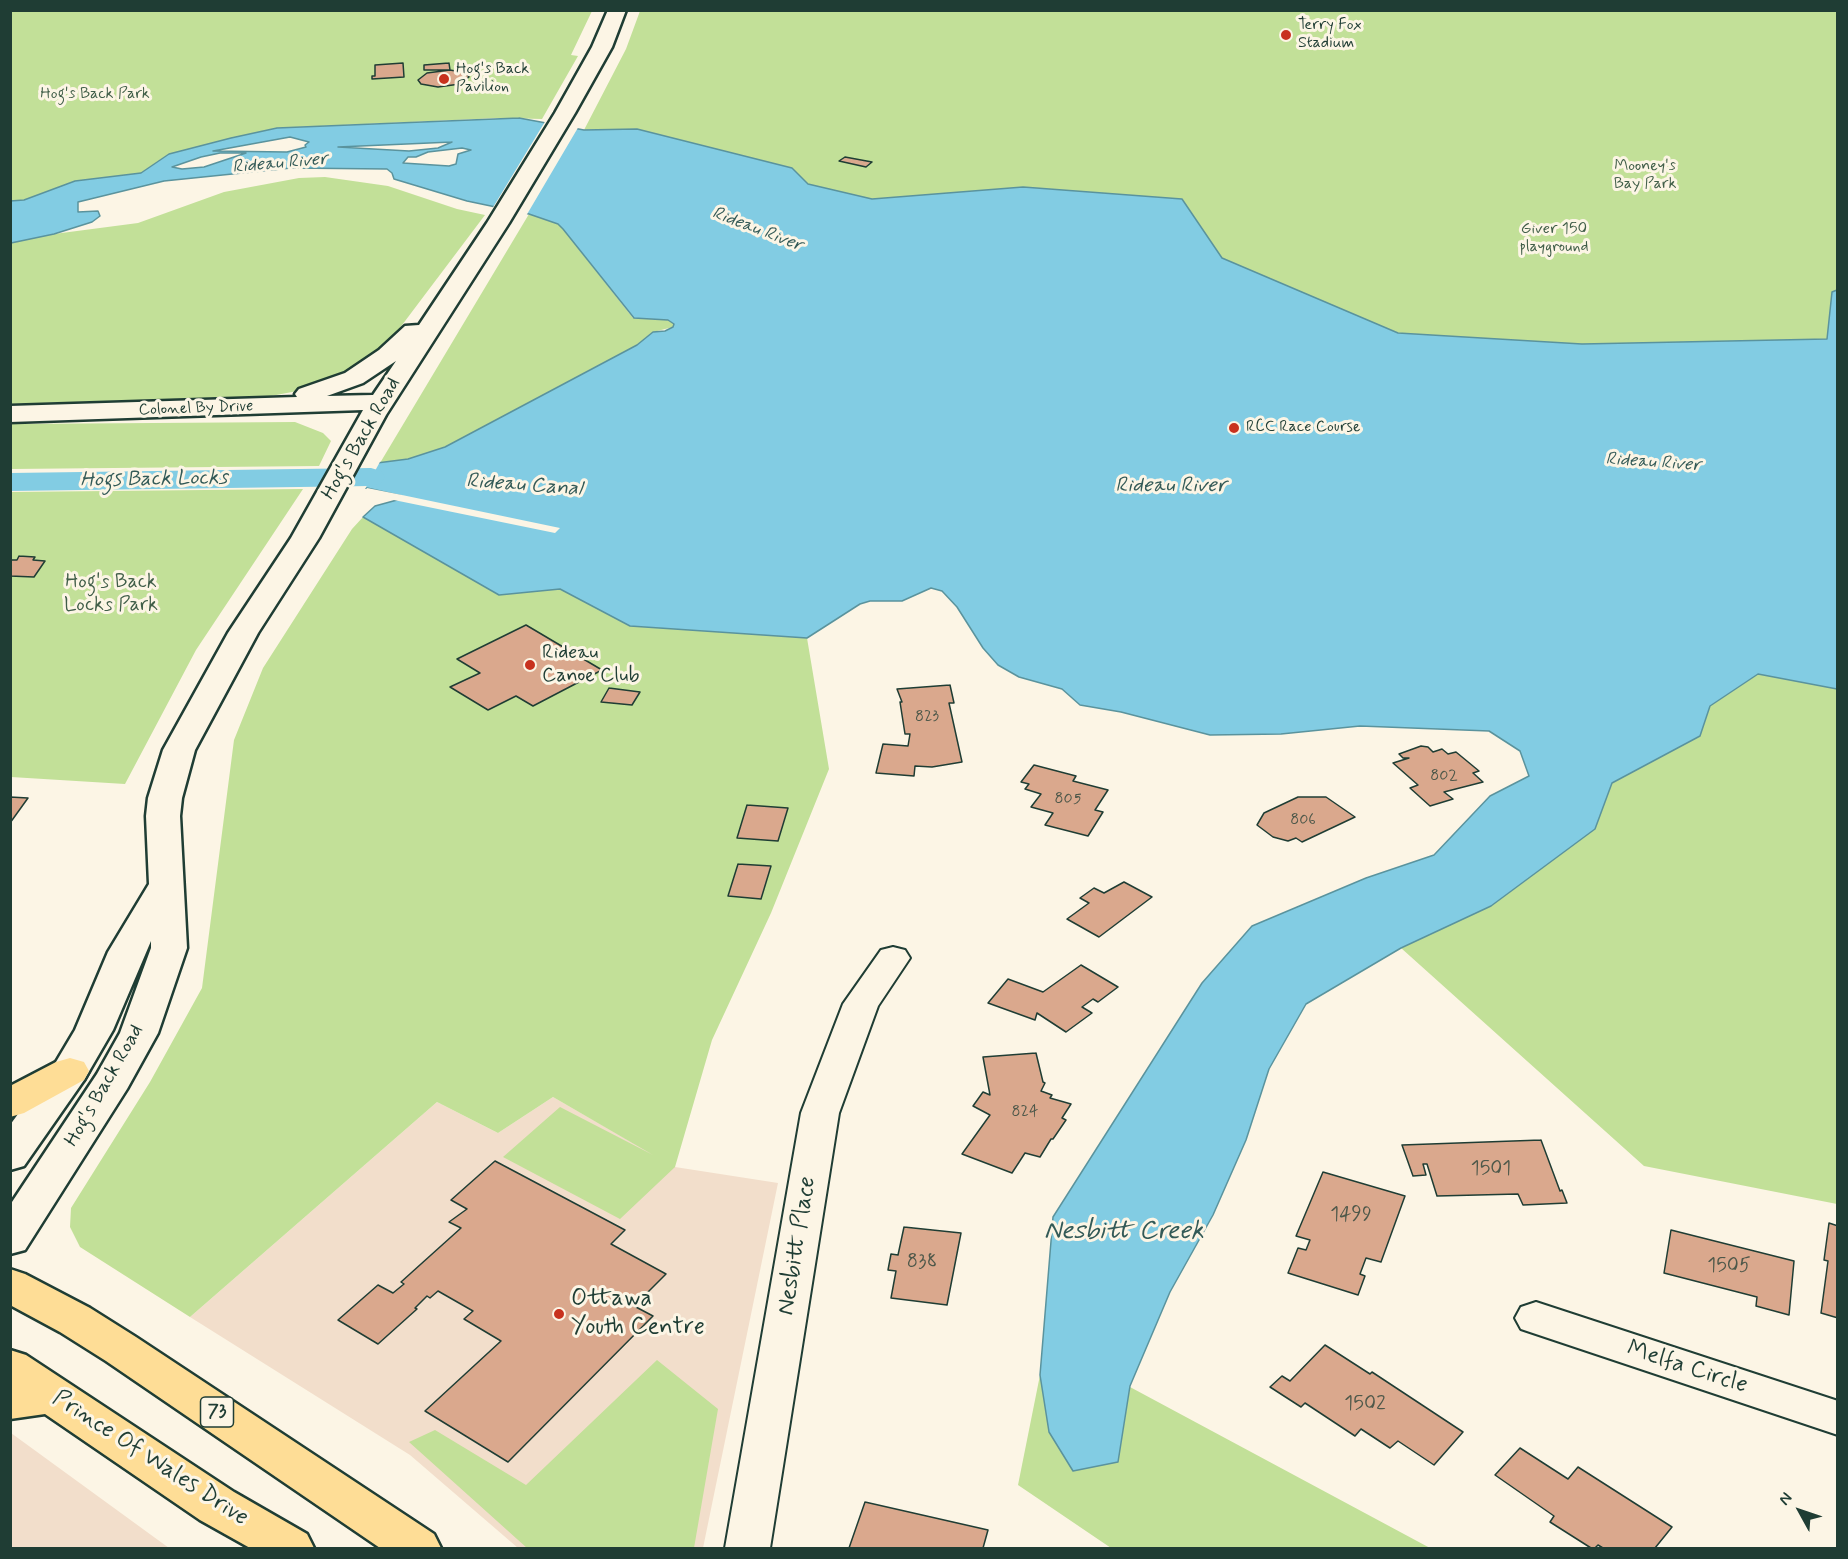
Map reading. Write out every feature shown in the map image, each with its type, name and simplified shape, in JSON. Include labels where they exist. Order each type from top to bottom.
[{"type":"main road","name":"Hog's Back Road","points":[[10,1239],[113,1080],[139,1033],[170,948],[165,886],[165,798],[179,750],[243,633],[305,537],[342,437],[382,402],[498,223],[602,47],[617,10]]},
{"type":"main road","points":[[262,407],[328,389],[354,378],[388,356],[450,296]]},
{"type":"main road","name":"Colonel By Drive","points":[[10,414],[382,402]]},
{"type":"main road","points":[[262,407],[320,420],[342,437]]},
{"type":"main road","name":"Hog's Back Road","points":[[10,1156],[70,1071],[94,1030],[126,952],[165,886]]},
{"type":"main road","points":[[10,1103],[70,1071]]},
{"type":"main road","name":"73","points":[[10,1285],[75,1320],[148,1367],[417,1548]]},
{"type":"main road","name":"Prince Of Wales Drive","points":[[10,1367],[32,1398],[290,1548]]},
{"type":"street","name":"Nesbitt Place","points":[[747,1548],[820,1113],[861,1004],[893,958]]},
{"type":"street","name":"Melfa Circle","points":[[1536,1318],[1838,1418]]},
{"type":"shaded area","points":[[553,1097],[675,1167],[778,1183],[703,1548],[518,1548],[410,1455],[190,1317],[437,1102],[498,1133]]},
{"type":"shaded area","points":[[11,1433],[169,1548],[11,1548]]},
{"type":"green space","name":"Hog's Back Park","points":[[11,11],[592,11],[571,55],[578,56],[542,119],[499,118],[277,128],[169,154],[141,173],[75,181],[24,200],[11,201]]},
{"type":"green space","name":"Mooney's Bay Park","points":[[640,11],[1837,11],[1837,290],[1832,292],[1827,339],[1582,344],[1398,333],[1222,258],[1182,199],[1023,187],[872,199],[808,184],[792,168],[637,129],[584,130],[626,49]]},
{"type":"green space","points":[[325,177],[388,186],[457,209],[485,215],[390,341],[370,361],[348,376],[313,388],[271,396],[11,404],[10,243],[54,234],[138,223],[224,192],[299,178]]},
{"type":"green space","points":[[529,214],[558,224],[563,229],[633,318],[668,320],[674,324],[673,327],[653,332],[637,345],[445,447],[408,459],[380,463]]},
{"type":"green space","points":[[295,422],[323,433],[331,441],[319,466],[11,469],[11,424]]},
{"type":"green space","name":"Hog's Back Locks Park","points":[[303,489],[196,650],[125,784],[11,777],[10,492]]},
{"type":"green space","name":"Rideau Canoe Club","points":[[363,517],[499,595],[560,589],[630,626],[807,638],[829,769],[771,913],[712,1040],[675,1167],[620,1219],[503,1157],[560,1107],[653,1155],[553,1097],[498,1133],[437,1102],[190,1317],[80,1247],[70,1227],[71,1208],[150,1082],[202,988],[234,740],[263,668],[352,529]]},
{"type":"green space","points":[[1758,674],[1837,689],[1837,1204],[1644,1166],[1401,948],[1491,906],[1595,829],[1612,783],[1700,736],[1710,706]]},
{"type":"green space","points":[[657,1360],[718,1409],[694,1548],[527,1548],[409,1442],[435,1430],[526,1485]]},
{"type":"green space","points":[[1040,1375],[1049,1432],[1118,1462],[1130,1387],[1430,1548],[1111,1548],[1018,1485]]},
{"type":"water","name":"Rideau River","points":[[519,118],[584,130],[637,129],[792,168],[808,184],[872,199],[1023,187],[1182,199],[1222,258],[1398,333],[1582,344],[1827,339],[1832,292],[1837,290],[1837,689],[1758,674],[1710,706],[1700,736],[1612,783],[1595,829],[1491,906],[1401,948],[1306,1004],[1269,1069],[1246,1140],[1213,1215],[1170,1292],[1130,1386],[1118,1462],[1073,1471],[1049,1432],[1040,1375],[1053,1217],[1202,983],[1252,926],[1366,878],[1434,855],[1490,796],[1529,776],[1520,751],[1489,731],[1360,726],[1281,734],[1210,735],[1121,712],[1080,705],[1062,689],[1019,677],[998,665],[983,648],[957,607],[942,591],[931,588],[902,601],[870,601],[860,604],[807,638],[630,626],[560,589],[499,595],[363,517],[375,506],[397,500],[402,496],[367,488],[325,489],[338,468],[408,459],[445,447],[637,345],[653,332],[665,331],[673,327],[674,324],[668,320],[634,318],[558,224],[529,214],[467,201],[394,179],[392,173],[387,169],[291,168],[164,181],[78,202],[78,212],[98,211],[100,216],[92,222],[54,234],[11,243],[10,201],[24,200],[75,181],[141,173],[169,154],[277,128]],"holes":[[[290,137],[309,142],[305,145],[306,147],[287,152],[213,151]],[[452,142],[438,148],[409,151],[338,147]],[[462,148],[471,150],[458,154],[456,164],[449,166],[403,163],[408,157],[416,157],[428,152]],[[220,153],[246,153],[204,167],[182,169],[172,167]]]},
{"type":"pier","points":[[546,120],[579,126],[526,216],[492,209]]},
{"type":"pier","points":[[381,460],[364,491],[326,492],[337,465]]},
{"type":"pier","points":[[367,488],[560,528],[555,533],[389,499],[396,497],[365,491]]},
{"type":"building","points":[[403,63],[404,77],[372,79],[372,76],[375,76],[375,65]]},
{"type":"building","points":[[449,63],[450,70],[424,70],[424,65]]},
{"type":"building","name":"Hog's Back Pavilion","points":[[450,70],[466,73],[469,77],[460,84],[438,87],[421,84],[418,80],[427,73]]},
{"type":"building","points":[[845,157],[872,162],[866,167],[839,161]]},
{"type":"building","points":[[19,556],[35,557],[33,560],[45,561],[34,577],[10,576],[10,560],[17,560]]},
{"type":"building","name":"Rideau Canoe Club","points":[[526,625],[602,670],[533,706],[516,696],[488,710],[450,687],[480,673],[457,659]]},
{"type":"building","points":[[950,685],[954,703],[949,703],[962,762],[932,767],[915,766],[914,776],[876,773],[883,744],[908,746],[910,734],[905,734],[900,702],[902,702],[897,689]]},
{"type":"building","points":[[609,688],[640,692],[632,705],[601,702]]},
{"type":"building","points":[[1421,746],[1428,747],[1433,752],[1442,749],[1448,754],[1456,752],[1479,771],[1473,773],[1483,782],[1444,792],[1453,799],[1430,806],[1410,788],[1418,785],[1393,763],[1409,758],[1403,758],[1399,754]]},
{"type":"building","points":[[1034,765],[1076,776],[1073,781],[1108,790],[1095,810],[1103,812],[1088,836],[1045,825],[1053,813],[1031,807],[1041,794],[1025,789],[1029,784],[1021,782]]},
{"type":"building","points":[[10,797],[28,798],[10,823]]},
{"type":"building","points":[[1298,797],[1326,797],[1355,817],[1302,842],[1296,838],[1288,841],[1273,837],[1257,825],[1264,813]]},
{"type":"building","points":[[747,805],[788,808],[778,841],[737,838]]},
{"type":"building","points":[[738,864],[771,866],[761,899],[728,896]]},
{"type":"building","points":[[1124,882],[1152,897],[1099,937],[1067,919],[1089,903],[1080,898],[1094,888],[1104,893]]},
{"type":"building","points":[[1081,965],[1118,987],[1098,1002],[1093,999],[1082,1007],[1092,1013],[1066,1032],[1037,1013],[1035,1020],[988,1003],[1008,979],[1043,992]]},
{"type":"building","points":[[1036,1053],[1045,1083],[1041,1091],[1052,1095],[1050,1098],[1071,1104],[1062,1118],[1066,1120],[1040,1157],[1025,1153],[1012,1173],[962,1154],[990,1115],[973,1106],[983,1092],[990,1095],[983,1057]]},
{"type":"building","points":[[1541,1140],[1560,1191],[1562,1190],[1567,1203],[1523,1205],[1518,1194],[1437,1196],[1427,1164],[1423,1164],[1426,1175],[1413,1176],[1402,1145]]},
{"type":"building","name":"Ottawa Youth Centre","points":[[495,1161],[625,1230],[611,1244],[666,1274],[634,1306],[653,1316],[508,1462],[425,1411],[501,1341],[464,1319],[473,1311],[438,1291],[430,1298],[427,1296],[415,1308],[417,1309],[378,1344],[338,1320],[378,1285],[393,1293],[404,1284],[401,1282],[461,1228],[449,1222],[467,1209],[451,1200]]},
{"type":"building","points":[[1323,1172],[1405,1196],[1381,1262],[1366,1258],[1360,1274],[1365,1276],[1358,1295],[1288,1273],[1298,1248],[1306,1250],[1310,1240],[1296,1236]]},
{"type":"building","points":[[1829,1223],[1838,1226],[1838,1318],[1821,1313],[1828,1261],[1824,1260]]},
{"type":"building","points":[[904,1227],[961,1233],[947,1305],[891,1298],[896,1271],[888,1270],[891,1254],[898,1255]]},
{"type":"building","points":[[1671,1230],[1794,1261],[1789,1315],[1756,1306],[1757,1297],[1664,1273]]},
{"type":"building","points":[[1325,1345],[1370,1374],[1372,1372],[1463,1432],[1434,1465],[1398,1441],[1390,1448],[1361,1429],[1355,1436],[1305,1403],[1301,1407],[1270,1387],[1282,1376],[1290,1381]]},
{"type":"building","points":[[1520,1448],[1568,1479],[1578,1467],[1672,1527],[1655,1548],[1603,1548],[1598,1545],[1591,1548],[1550,1522],[1554,1516],[1495,1475]]},
{"type":"building","points":[[865,1502],[988,1530],[983,1548],[849,1548]]},
{"type":"waterway","name":"Hogs Back Locks","points":[[10,482],[371,477]]},
{"type":"place","name":"Terry Fox Stadium","points":[[1286,35]]},
{"type":"place","name":"Hog's Back Pavilion","points":[[444,79]]},
{"type":"place","name":"RCC Race Course","points":[[1234,428]]},
{"type":"place","name":"Rideau Canoe Club","points":[[530,665]]},
{"type":"place","name":"Ottawa Youth Centre","points":[[559,1314]]},
{"type":"park label","name":"Giver 150 playground","points":[[1554,239]]},
{"type":"water label","name":"Rideau Canal","points":[[524,486]]},
{"type":"water label","name":"Nesbitt Creek","points":[[1124,1233]]}]
